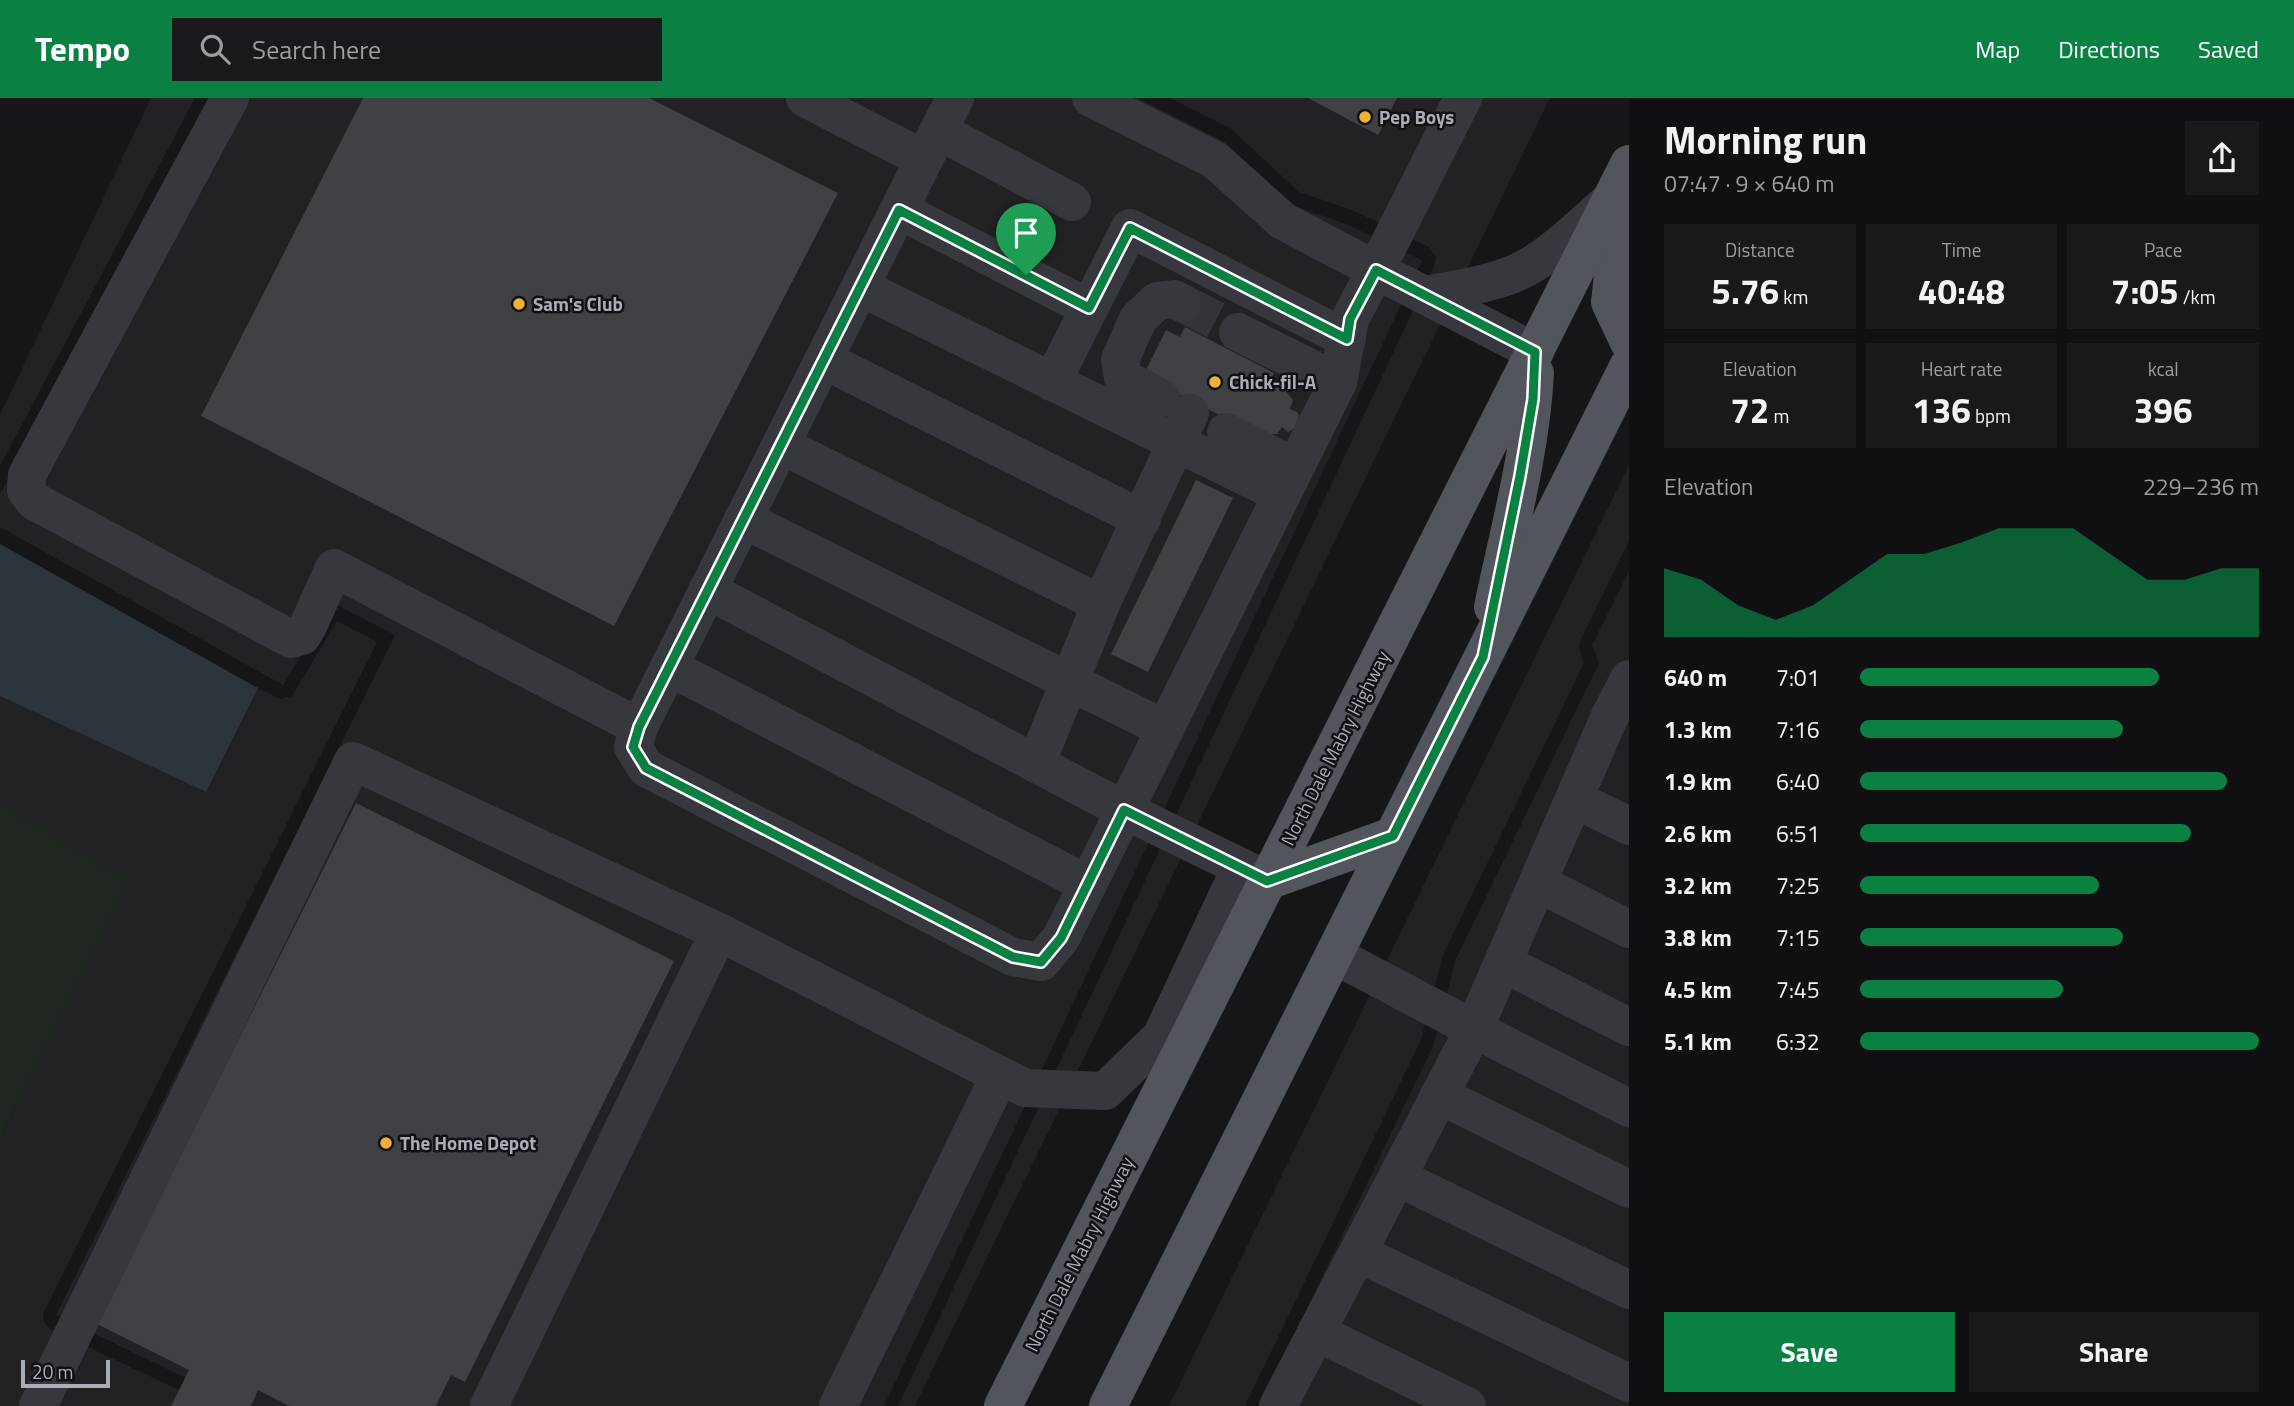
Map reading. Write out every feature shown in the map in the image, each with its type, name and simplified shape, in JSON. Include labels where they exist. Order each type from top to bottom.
[{"type":"main road","name":"North Dale Mabry Highway","points":[[1003,1406],[1254,874],[1535,352],[1620,211],[1629,164]]},
{"type":"main road","points":[[1620,211],[1610,302],[1629,342]]},
{"type":"main road","points":[[1483,657],[1529,425],[1535,352]]},
{"type":"main road","points":[[1108,1406],[1629,365]]},
{"type":"main road","points":[[1254,874],[1393,836]]},
{"type":"lane","points":[[230,98],[27,475],[26,490],[34,501],[291,639],[302,636],[334,568],[639,727]]},
{"type":"lane","points":[[805,98],[939,130],[1072,202]]},
{"type":"lane","points":[[1091,98],[1215,160],[1283,221],[1535,352]]},
{"type":"lane","points":[[939,130],[639,727],[633,747],[646,768],[1013,957],[1041,962],[1061,938],[1338,382],[1350,319],[1463,98]]},
{"type":"lane","points":[[899,210],[1089,308]]},
{"type":"lane","points":[[1426,295],[1491,282],[1519,271],[1558,245],[1620,211]]},
{"type":"lane","points":[[1052,382],[1130,228],[1347,339]]},
{"type":"lane","points":[[860,287],[1052,382],[1176,418]]},
{"type":"lane","points":[[1182,303],[1174,299],[1157,301],[1138,319],[1120,360],[1123,378],[1176,418],[1288,481]]},
{"type":"lane","points":[[1238,332],[1338,382]]},
{"type":"lane","points":[[824,360],[1142,519]]},
{"type":"lane","points":[[1036,764],[1101,604],[1142,519],[1176,418]]},
{"type":"lane","points":[[1226,432],[1288,481]]},
{"type":"lane","points":[[781,445],[1101,604]]},
{"type":"lane","points":[[743,520],[1069,679],[1165,729]]},
{"type":"lane","points":[[38,1406],[353,761],[719,932],[1025,1088],[1105,1091],[1161,1037],[1254,874],[1124,810],[707,590]]},
{"type":"lane","points":[[669,667],[1087,884]]},
{"type":"lane","points":[[1278,1406],[1474,1029],[1574,799],[1616,740],[1629,679]]},
{"type":"lane","points":[[1574,799],[1629,826]]},
{"type":"lane","points":[[1538,883],[1629,929]]},
{"type":"lane","points":[[494,1404],[719,932]]},
{"type":"lane","points":[[1334,955],[1629,1108]]},
{"type":"lane","points":[[1503,963],[1629,1027]]},
{"type":"lane","points":[[838,1406],[1000,1075]]},
{"type":"lane","points":[[1439,1095],[1629,1189]]},
{"type":"lane","points":[[1397,1177],[1629,1290]]},
{"type":"lane","points":[[1358,1253],[1629,1383]]},
{"type":"lane","points":[[1316,1332],[1466,1406]]},
{"type":"shaded area","points":[[151,98],[195,98],[0,466],[0,415]]},
{"type":"shaded area","points":[[209,98],[1138,98],[1223,141],[1292,205],[1346,224],[1422,260],[884,1406],[329,1406],[211,1350],[196,1383],[56,1315],[395,635],[333,603],[283,685],[0,527],[0,494]]},
{"type":"shaded area","points":[[1170,98],[1550,98],[915,1406],[898,1406],[1436,257],[1429,247],[1352,210],[1299,192],[1230,128]]},
{"type":"shaded area","points":[[1629,465],[1629,541],[1581,639],[1579,648],[1584,663],[1443,955],[1421,1040],[1245,1406],[1169,1406]]},
{"type":"shaded area","points":[[0,544],[258,688],[206,792],[0,696]]},
{"type":"shaded area","points":[[1629,571],[1629,1406],[1260,1406],[1434,1044],[1455,961],[1599,663],[1592,645]]},
{"type":"shaded area","points":[[337,621],[377,642],[43,1314],[44,1322],[50,1329],[194,1397],[217,1369],[294,1406],[0,1406],[0,1139],[127,881],[0,803],[0,696],[206,792],[258,688],[280,699],[292,696]]},
{"type":"shaded area","points":[[0,803],[128,881],[0,1139]]},
{"type":"building","name":"Sam's Club","points":[[363,98],[649,98],[838,193],[614,626],[201,416]]},
{"type":"building","name":"Pep Boys","points":[[1308,98],[1397,98],[1378,135]]},
{"type":"building","name":"Chick-fil-A","points":[[1185,327],[1274,373],[1271,380],[1280,384],[1293,400],[1290,409],[1299,416],[1294,429],[1288,432],[1282,427],[1277,434],[1257,434],[1143,376],[1166,330],[1180,337]]},
{"type":"building","points":[[1196,480],[1233,498],[1148,672],[1111,654]]},
{"type":"building","name":"The Home Depot","points":[[356,803],[674,961],[465,1382],[451,1375],[436,1406],[289,1406],[258,1390],[251,1406],[171,1406],[189,1370],[97,1324]]},
{"type":"tunnel","points":[[1182,303],[1238,332]]},
{"type":"place","name":"Pep Boys","points":[[1365,117]]},
{"type":"place","name":"Sam's Club","points":[[519,304]]},
{"type":"place","name":"Chick-fil-A","points":[[1215,382]]},
{"type":"place","name":"The Home Depot","points":[[386,1143]]},
{"type":"route","points":[[899,210],[1026,275],[1089,308],[1130,228],[1347,339],[1350,319],[1376,270],[1535,352],[1533,399],[1520,476],[1483,657],[1393,836],[1267,881],[1124,810],[1061,938],[1041,962],[1013,957],[646,768],[633,747],[639,727],[899,210]]}]
